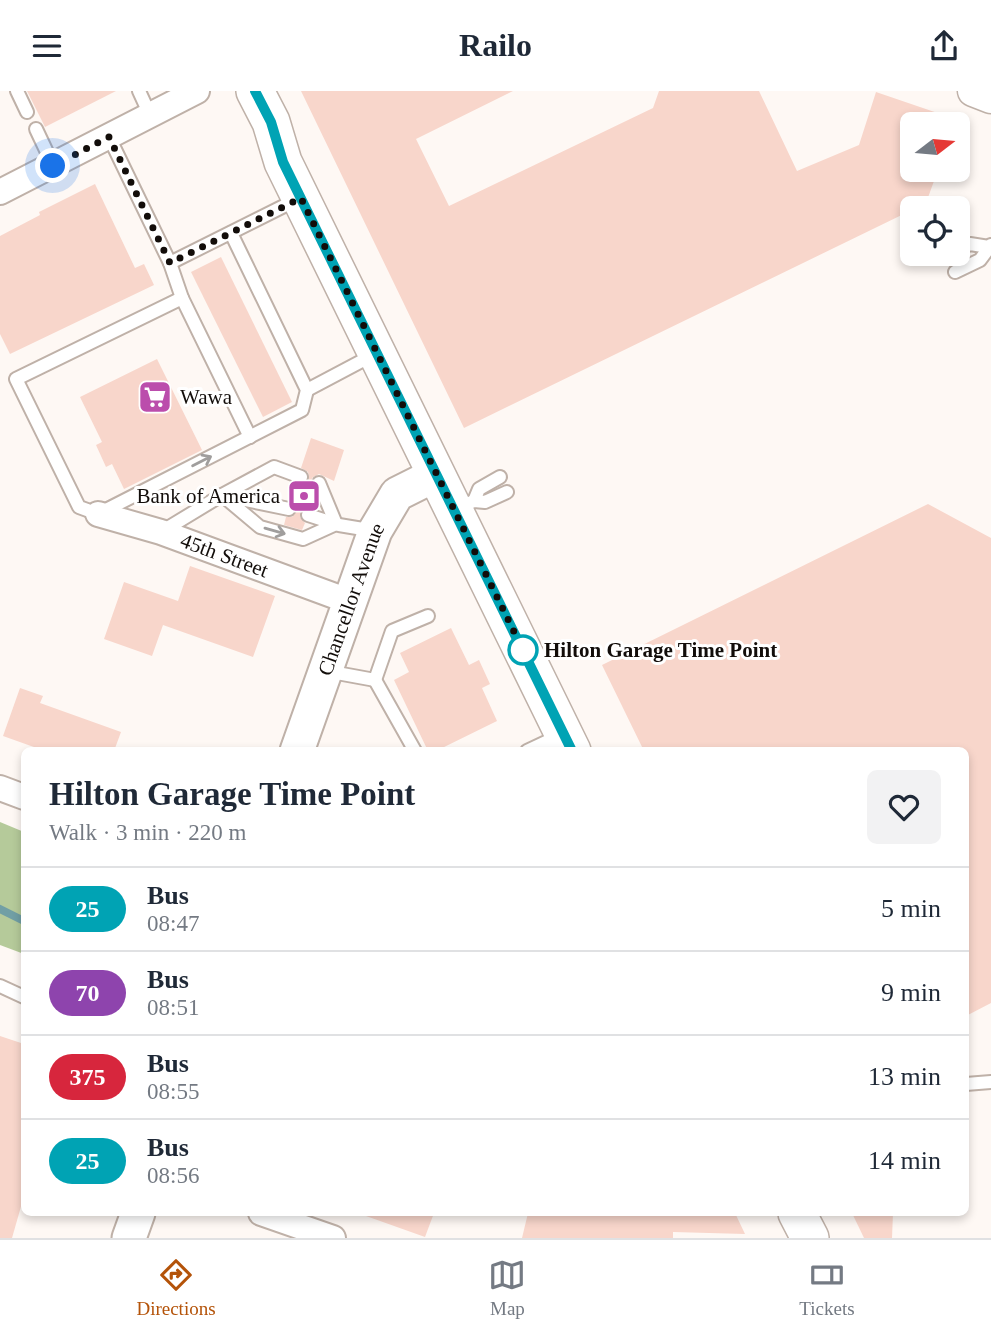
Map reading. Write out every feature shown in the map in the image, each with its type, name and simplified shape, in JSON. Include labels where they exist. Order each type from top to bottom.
[{"type":"main road","points":[[230,91],[255,134],[283,162]]},
{"type":"main road","points":[[255,91],[271,122],[283,162],[437,474],[464,505],[568,742]]},
{"type":"main road","name":"Chancellor Avenue","points":[[299,747],[375,531],[397,493],[437,474]]},
{"type":"main road","points":[[129,1238],[137,1216]]},
{"type":"main road","points":[[799,1216],[810,1238]]},
{"type":"street","points":[[0,192],[197,91]]},
{"type":"street","points":[[974,91],[991,98]]},
{"type":"street","name":"45th Street","points":[[98,514],[161,533],[351,602]]},
{"type":"street","points":[[0,788],[21,796]]},
{"type":"street","points":[[270,1216],[333,1238]]},
{"type":"lane","points":[[17,91],[27,112]]},
{"type":"lane","points":[[139,91],[150,115]]},
{"type":"lane","points":[[36,129],[53,166]]},
{"type":"lane","points":[[109,137],[170,263],[182,298],[250,437]]},
{"type":"lane","points":[[170,263],[301,198]]},
{"type":"lane","points":[[182,298],[16,379],[79,507],[98,514],[302,410],[307,390],[231,233]]},
{"type":"lane","points":[[955,271],[980,260],[990,246],[970,244]]},
{"type":"lane","points":[[307,390],[378,353]]},
{"type":"lane","points":[[161,533],[274,467],[300,477]]},
{"type":"lane","points":[[464,505],[479,489],[499,477]]},
{"type":"lane","points":[[319,483],[336,524]]},
{"type":"lane","points":[[464,505],[485,502],[507,492]]},
{"type":"lane","points":[[222,495],[260,527],[303,540],[336,524]]},
{"type":"lane","points":[[222,495],[289,509]]},
{"type":"lane","points":[[308,515],[336,524],[375,531]]},
{"type":"lane","points":[[413,747],[375,680],[392,631],[428,616]]},
{"type":"lane","points":[[326,671],[375,680]]},
{"type":"lane","points":[[545,747],[568,742]]},
{"type":"lane","points":[[0,986],[21,996]]},
{"type":"lane","points":[[969,1084],[991,1082]]},
{"type":"green space","points":[[0,822],[21,831],[21,953],[0,945]]},
{"type":"building","points":[[27,91],[116,91],[45,127]]},
{"type":"building","points":[[301,91],[513,91],[416,139],[449,206],[653,108],[659,91],[759,91],[797,171],[859,145],[876,92],[935,112],[900,112],[900,182],[934,182],[929,196],[900,196],[900,216],[464,428]]},
{"type":"building","points":[[95,184],[135,268],[144,264],[154,285],[10,354],[0,334],[0,236],[40,215],[39,212]]},
{"type":"building","name":"Wawa","points":[[221,257],[292,402],[263,417],[191,272]]},
{"type":"building","points":[[157,359],[202,450],[124,489],[112,464],[106,467],[96,445],[102,442],[80,397]]},
{"type":"building","name":"Bank of America","points":[[311,438],[344,450],[334,481],[319,474],[312,478],[311,486],[315,496],[311,507],[300,512],[305,523],[302,530],[284,525],[286,517],[292,517],[297,511],[297,506],[292,501],[298,485],[306,484],[309,479],[308,472],[301,468]]},
{"type":"building","points":[[928,504],[991,538],[991,1003],[969,1014],[969,747],[642,747],[602,665]]},
{"type":"building","points":[[190,566],[275,596],[253,657],[163,625],[152,656],[104,639],[124,582],[178,601]]},
{"type":"building","points":[[451,628],[469,665],[479,660],[490,684],[482,688],[497,721],[444,747],[426,747],[394,680],[409,672],[400,653]]},
{"type":"building","points":[[20,688],[43,696],[40,703],[121,732],[115,747],[34,747],[3,736]]},
{"type":"building","points":[[0,1036],[21,1043],[21,1206],[12,1238],[0,1238]]},
{"type":"building","points":[[366,1216],[433,1216],[425,1237]]},
{"type":"building","points":[[527,1216],[736,1216],[745,1234],[673,1232],[673,1238],[522,1238]]},
{"type":"building","points":[[853,1216],[893,1216],[892,1238],[864,1238]]},
{"type":"waterway","points":[[0,909],[21,920]]},
{"type":"bus line","name":"25","points":[[255,91],[271,122],[283,162],[570,747]]},
{"type":"place","name":"Wawa","points":[[155,397]]},
{"type":"place","name":"Bank of America","points":[[304,496]]},
{"type":"place","name":"Hilton Garage Time Point","points":[[523,650]]},
{"type":"route","points":[[53,166],[109,137],[170,263],[301,198],[528,660],[523,650]]}]
